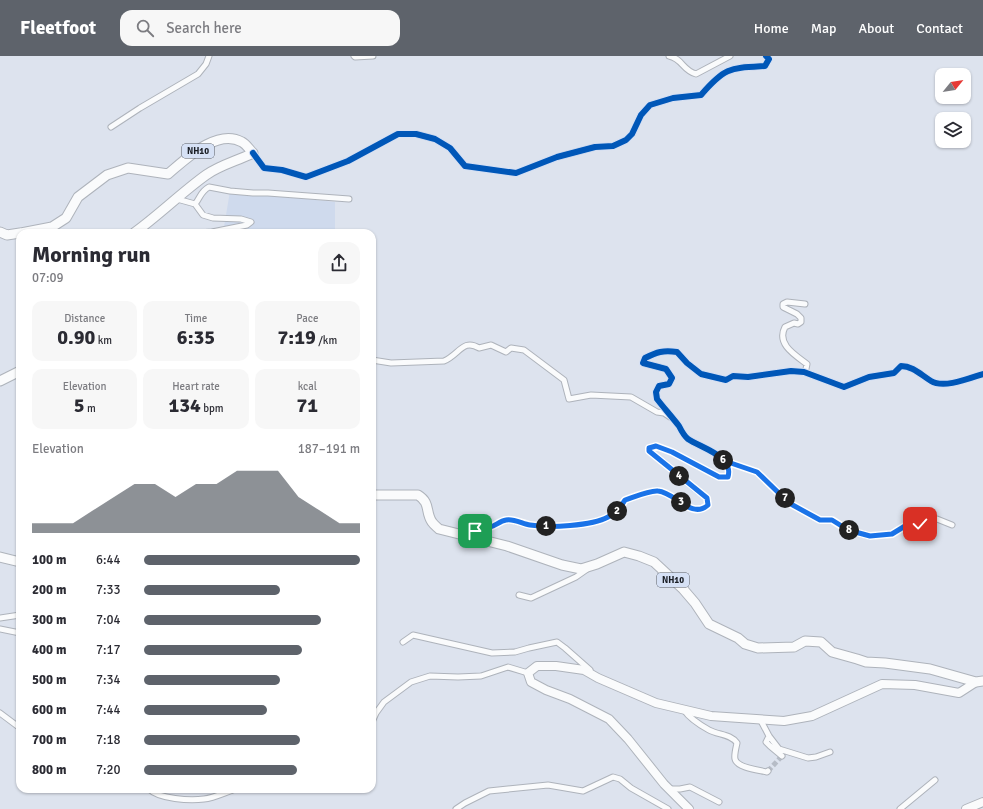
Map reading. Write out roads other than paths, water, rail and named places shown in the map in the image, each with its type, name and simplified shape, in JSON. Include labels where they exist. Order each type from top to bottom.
[{"type":"highway","name":"NH10","points":[[42,229],[52,227],[66,218],[78,197],[107,175],[122,169],[128,168],[168,174],[205,145],[217,139],[229,138],[242,142],[252,153],[227,163],[206,174],[139,229]]},
{"type":"highway","name":"NH10","points":[[0,232],[7,235],[16,234]]},
{"type":"highway","points":[[0,381],[16,373]]},
{"type":"highway","name":"NH10","points":[[376,494],[418,495],[424,498],[428,506],[432,522],[439,529],[507,546],[562,565],[581,569],[592,566],[624,552],[654,562],[683,589],[695,603],[709,624],[738,638],[745,644],[758,648],[794,647],[805,641],[821,642],[832,652],[857,660],[930,669],[980,682]]},
{"type":"highway","points":[[0,557],[16,561]]},
{"type":"main road","points":[[689,809],[669,789],[628,739],[609,719],[570,699],[546,690],[531,682],[528,673],[537,666],[556,666],[584,670],[598,678],[656,703],[711,716],[784,721],[812,716],[882,684],[915,685],[959,693],[980,682]]},
{"type":"main road","points":[[966,809],[983,802]]},
{"type":"street","points":[[111,128],[140,108],[198,74],[206,64],[208,56]]},
{"type":"street","points":[[354,56],[373,56]]},
{"type":"street","points":[[669,56],[674,57],[681,62],[688,72],[696,74],[730,56]]},
{"type":"street","points":[[252,153],[264,168],[282,170],[306,177],[348,161],[398,134],[416,134],[435,139],[450,148],[465,166],[516,173],[557,157],[595,147],[613,146],[626,140],[632,134],[641,115],[650,105],[673,98],[701,95],[715,79],[725,72],[737,68],[765,66],[769,59],[766,56]]},
{"type":"street","points":[[195,204],[199,200],[202,190],[208,187],[252,193],[349,199]]},
{"type":"street","points":[[177,199],[195,204],[203,216],[213,218],[241,219],[251,222],[247,225],[227,229]]},
{"type":"street","points":[[804,372],[807,364],[788,350],[782,336],[785,327],[801,322],[801,318],[783,307],[783,304],[787,302],[805,304]]},
{"type":"street","points":[[376,361],[391,363],[444,361],[451,358],[465,345],[473,344],[479,348],[491,345],[506,352],[511,348],[524,350],[564,380],[569,399],[591,395],[631,397],[657,412],[664,413],[672,418]]},
{"type":"street","points":[[474,538],[475,531],[481,528],[491,527],[508,519],[529,525],[544,526],[593,522],[607,518],[613,514],[621,508],[625,500],[656,490],[673,496],[684,505],[695,510],[704,509],[708,505],[707,498],[690,486],[649,451],[649,448],[656,446],[672,452],[719,477],[728,477],[729,468],[722,460],[710,450],[688,438],[657,399],[656,392],[659,386],[669,384],[672,378],[666,369],[643,363],[645,358],[664,350],[677,352],[687,363],[701,374],[726,380],[733,376],[748,377],[791,371],[804,372],[844,387],[870,378],[894,373],[900,366],[906,366],[919,372],[932,382],[942,383],[963,380],[983,374]]},
{"type":"street","points":[[722,460],[757,472],[789,503],[820,520],[832,520],[848,530],[870,536],[892,534],[905,526],[937,520],[952,525]]},
{"type":"street","points":[[519,595],[531,598],[576,577],[592,566]]},
{"type":"street","points":[[0,618],[16,616]]},
{"type":"street","points":[[0,629],[16,632]]},
{"type":"street","points":[[402,642],[413,635],[492,653],[516,652],[557,642],[598,678]]},
{"type":"street","points":[[376,713],[384,702],[411,682],[430,676],[458,678],[482,676],[508,667],[528,673]]},
{"type":"street","points":[[684,709],[689,717],[709,730],[734,738],[737,743],[734,758],[736,762],[743,767],[768,771]]},
{"type":"street","points":[[0,713],[16,725]]},
{"type":"street","points":[[760,719],[769,736],[779,750],[808,758],[830,752]]},
{"type":"street","points":[[769,736],[766,742],[782,756]]},
{"type":"street","points":[[456,809],[489,791],[548,785],[583,791],[614,777],[620,779],[630,788],[668,809]]},
{"type":"street","points":[[900,809],[935,780]]},
{"type":"street","points":[[669,789],[690,787],[719,802]]},
{"type":"street","points":[[155,793],[171,798],[204,799],[223,793]]},
{"type":"tunnel","points":[[768,771],[782,756]]}]
